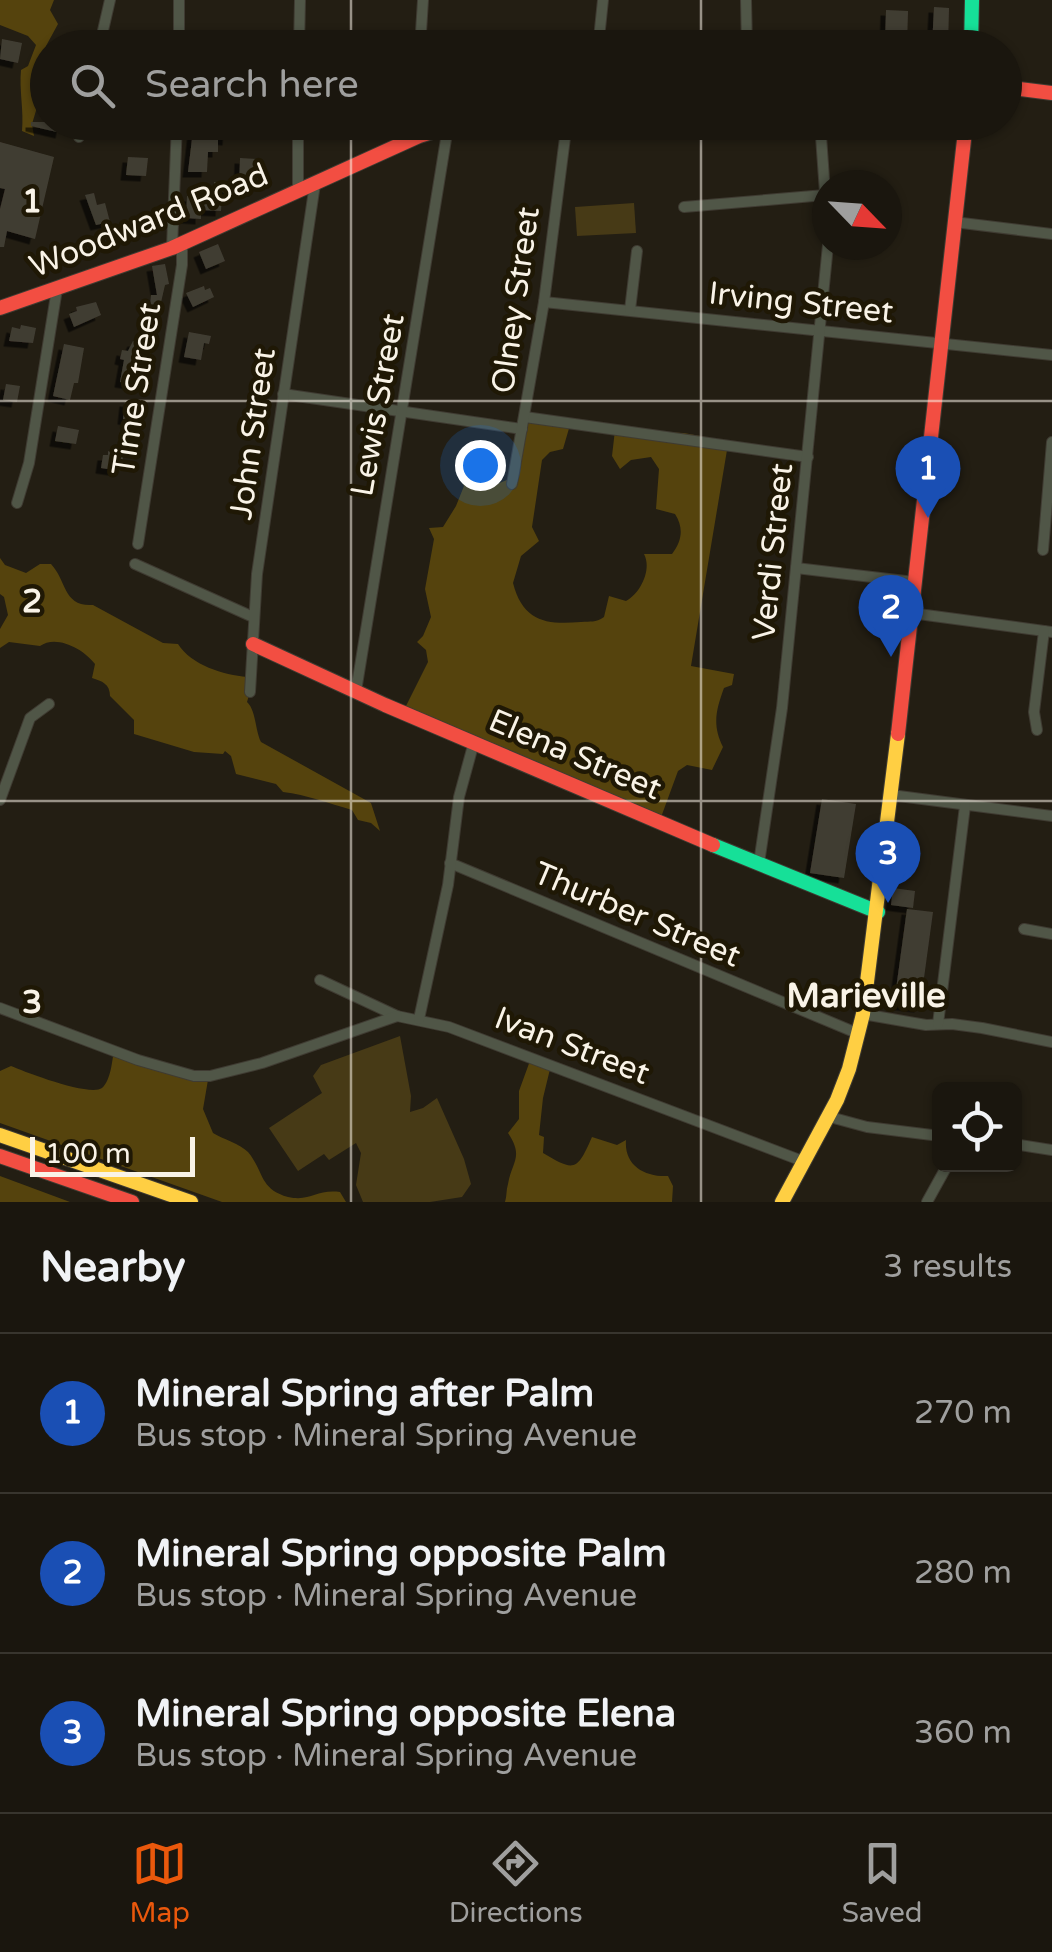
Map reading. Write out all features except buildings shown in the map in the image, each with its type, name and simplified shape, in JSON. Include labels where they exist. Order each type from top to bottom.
[{"type":"main road","points":[[971,30],[972,0]]},
{"type":"main road","points":[[1022,89],[1052,93]]},
{"type":"main road","name":"Woodward Road","points":[[0,308],[177,245],[315,184],[398,140]]},
{"type":"main road","points":[[782,1202],[830,1118],[863,1014],[878,912],[964,140]]},
{"type":"main road","name":"Elena Street","points":[[252,644],[786,877],[878,912]]},
{"type":"main road","points":[[0,1135],[191,1202]]},
{"type":"main road","points":[[0,1156],[132,1202]]},
{"type":"main road","points":[[28,1166],[110,1202]]},
{"type":"street","points":[[104,30],[110,0]]},
{"type":"street","points":[[179,30],[180,0]]},
{"type":"street","points":[[299,30],[300,0]]},
{"type":"street","points":[[421,30],[423,0]]},
{"type":"street","points":[[600,30],[603,0]]},
{"type":"street","points":[[746,0],[747,30]]},
{"type":"street","name":"Time Street","points":[[138,544],[182,265],[177,245],[177,140]]},
{"type":"street","points":[[298,140],[298,192]]},
{"type":"street","name":"Lewis Street","points":[[356,691],[446,140]]},
{"type":"street","name":"Olney Street","points":[[512,484],[544,302],[564,140]]},
{"type":"street","points":[[821,140],[823,170]]},
{"type":"street","name":"John Street","points":[[250,692],[253,618],[315,184]]},
{"type":"street","points":[[684,207],[812,196]]},
{"type":"street","points":[[954,222],[1052,234]]},
{"type":"street","points":[[630,310],[637,250]]},
{"type":"street","name":"Verdi Street","points":[[759,863],[782,708],[827,260]]},
{"type":"street","points":[[17,503],[26,476],[57,289]]},
{"type":"street","name":"Irving Street","points":[[544,302],[1052,355]]},
{"type":"street","points":[[283,394],[808,457]]},
{"type":"street","points":[[1044,550],[1052,442]]},
{"type":"street","points":[[134,564],[253,618]]},
{"type":"street","points":[[796,568],[914,582]]},
{"type":"street","points":[[911,612],[1048,632],[1034,712],[1037,730]]},
{"type":"street","points":[[0,800],[30,718],[49,704]]},
{"type":"street","points":[[419,1018],[465,766],[474,742]]},
{"type":"street","points":[[891,795],[1052,816]]},
{"type":"street","points":[[938,1024],[964,806]]},
{"type":"street","name":"Thurber Street","points":[[450,863],[859,1034]]},
{"type":"street","points":[[1024,930],[1052,934]]},
{"type":"street","name":"Ivan Street","points":[[320,980],[397,1016],[419,1018],[554,1065],[805,1162]]},
{"type":"street","points":[[0,1008],[138,1060],[194,1076],[210,1076],[262,1063],[397,1016]]},
{"type":"street","points":[[863,1014],[926,1025],[1000,1031],[1052,1042]]},
{"type":"street","points":[[830,1118],[856,1126],[932,1135]]},
{"type":"street","points":[[1022,1145],[1052,1150]]},
{"type":"street","points":[[927,1202],[944,1172]]},
{"type":"shaded area","points":[[0,0],[54,0],[50,10],[58,24],[55,30],[30,30],[30,38],[0,25]]},
{"type":"shaded area","points":[[30,61],[30,134],[22,131],[21,70]]},
{"type":"shaded area","points":[[634,203],[636,233],[577,236],[575,207]]},
{"type":"shaded area","points":[[523,416],[570,425],[563,449],[550,452],[542,460],[532,527],[539,541],[521,556],[513,583],[530,613],[557,623],[604,617],[609,596],[626,601],[640,587],[647,567],[644,554],[672,554],[680,539],[675,514],[656,509],[659,469],[651,457],[631,460],[620,469],[612,456],[615,430],[684,433],[727,441],[691,666],[734,674],[732,685],[724,688],[717,711],[717,732],[723,747],[712,770],[687,765],[678,771],[660,820],[404,710],[428,662],[426,650],[417,642],[431,617],[425,589],[434,539],[429,528],[443,527],[456,506],[464,486],[456,471],[466,472],[473,483],[487,488],[512,478]]},
{"type":"shaded area","points":[[0,558],[5,565],[26,573],[40,564],[51,564],[76,602],[93,605],[163,643],[178,644],[191,658],[209,668],[247,677],[247,702],[261,742],[371,803],[380,831],[371,823],[358,820],[352,810],[283,792],[276,784],[236,774],[231,756],[225,751],[194,752],[134,734],[134,720],[110,696],[105,684],[92,678],[95,664],[69,645],[9,642],[0,648],[0,629],[8,615],[0,594]]},
{"type":"shaded area","points":[[400,1036],[411,1096],[410,1112],[437,1098],[471,1184],[462,1197],[430,1202],[363,1202],[356,1185],[361,1153],[356,1143],[329,1160],[324,1154],[298,1171],[269,1128],[322,1093],[313,1076],[321,1065]]},
{"type":"shaded area","points":[[114,1050],[176,1073],[209,1074],[203,1109],[213,1133],[248,1152],[272,1189],[296,1198],[340,1192],[346,1202],[222,1202],[0,1123],[0,1071],[11,1066],[57,1083],[95,1090],[107,1080]]},
{"type":"shaded area","points":[[531,1058],[551,1065],[539,1135],[544,1137],[543,1153],[574,1165],[583,1157],[592,1137],[617,1145],[626,1140],[628,1156],[637,1168],[668,1176],[673,1186],[672,1202],[505,1202],[516,1159],[508,1133],[519,1119],[519,1091]]},
{"type":"shaded area","points":[[0,1176],[70,1202],[0,1202]]},
{"type":"traffic: fast","points":[[971,30],[972,0]]},
{"type":"traffic: fast","points":[[713,845],[878,912]]},
{"type":"traffic: slow","points":[[782,1202],[837,1100],[863,1014],[898,734]]},
{"type":"traffic: slow","points":[[0,1135],[191,1202]]},
{"type":"traffic: jam","points":[[1022,89],[1052,93]]},
{"type":"traffic: jam","points":[[0,308],[172,248],[410,140]]},
{"type":"traffic: jam","points":[[898,734],[964,140]]},
{"type":"traffic: jam","points":[[253,644],[385,705],[713,845]]},
{"type":"traffic: jam","points":[[0,1156],[132,1202]]},
{"type":"place","name":"Mineral Spring after Palm","points":[[928,518]]},
{"type":"place","name":"Mineral Spring opposite Palm","points":[[891,657]]},
{"type":"place","name":"Mineral Spring opposite Elena","points":[[888,903]]},
{"type":"district","name":"Marieville","points":[[866,996]]}]
